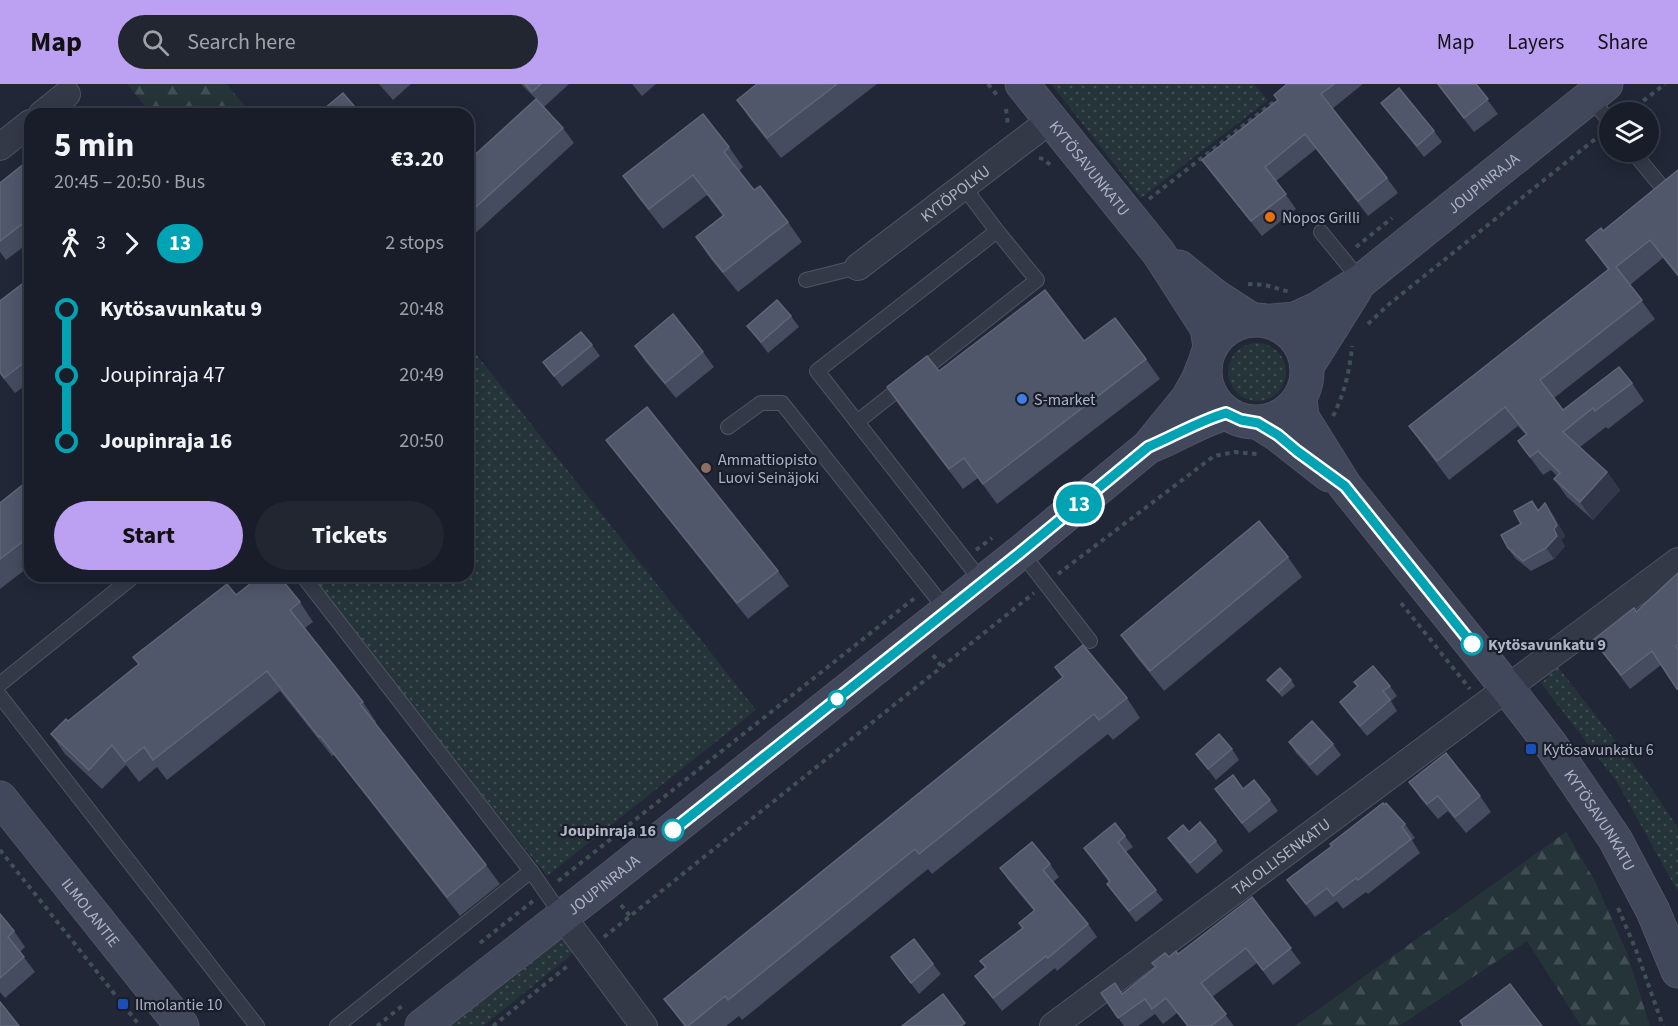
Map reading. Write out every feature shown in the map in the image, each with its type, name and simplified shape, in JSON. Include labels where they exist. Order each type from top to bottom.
[{"type":"street","points":[[49,108],[66,94]]},
{"type":"street","name":"KYTÖSAVUNKATU","points":[[1009,96],[1052,119],[1130,214],[1158,252],[1207,328],[1208,354]]},
{"type":"street","name":"JOUPINRAJA","points":[[1308,365],[1325,316],[1360,282],[1602,101]]},
{"type":"street","name":"KYTÖPOLKU","points":[[858,267],[1052,119]]},
{"type":"street","points":[[0,147],[24,128]]},
{"type":"street","name":"KYTÖSAVUNKATU","points":[[1158,252],[1215,296],[1262,321]]},
{"type":"street","points":[[1262,321],[1285,328],[1296,338],[1304,351],[1308,365],[1307,382],[1300,399],[1289,411],[1275,419],[1258,423],[1241,420],[1226,413],[1215,402],[1208,389],[1205,375],[1208,354],[1221,333],[1235,324],[1262,321],[1325,316]]},
{"type":"street","name":"JOUPINRAJA","points":[[413,1015],[973,571],[1021,552],[1148,447],[1188,398],[1208,354]]},
{"type":"street","name":"KYTÖSAVUNKATU","points":[[1300,399],[1302,417],[1345,486],[1495,697],[1551,745],[1615,839],[1653,911],[1678,971]]},
{"type":"street","name":"JOUPINRAJA","points":[[1148,447],[1203,420],[1226,413]]},
{"type":"street","name":"KYTÖSAVUNKATU","points":[[1258,423],[1278,435],[1345,486]]},
{"type":"street","name":"TALOLLISENKATU","points":[[1053,1026],[1678,561]]},
{"type":"street","name":"ILMOLANTIE","points":[[0,798],[182,1026]]},
{"type":"street","points":[[554,904],[644,1026]]},
{"type":"lane","points":[[1641,162],[1662,187]]},
{"type":"lane","points":[[857,422],[1037,280],[963,186]]},
{"type":"lane","points":[[973,571],[817,371],[997,231]]},
{"type":"lane","points":[[1321,232],[1360,282]]},
{"type":"lane","points":[[806,280],[858,267]]},
{"type":"lane","points":[[728,426],[761,403],[782,403],[938,599]]},
{"type":"lane","points":[[1021,552],[1090,641]]},
{"type":"lane","points":[[0,684],[127,582]]},
{"type":"lane","points":[[308,582],[554,904]]},
{"type":"lane","points":[[0,696],[257,1026]]},
{"type":"lane","points":[[337,1026],[531,872]]},
{"type":"path","points":[[988,84],[1009,96],[1008,132],[1028,157],[1044,159],[1052,167]]},
{"type":"path","points":[[1642,102],[1665,84]]},
{"type":"path","points":[[1130,214],[1288,91]]},
{"type":"path","points":[[1367,325],[1388,305],[1599,136]]},
{"type":"path","points":[[1215,296],[1227,288],[1244,284],[1265,285],[1297,294],[1353,338],[1351,362],[1337,407],[1329,422],[1314,436]]},
{"type":"path","points":[[493,1026],[1045,584],[1214,456],[1235,452],[1259,455]]},
{"type":"path","points":[[973,571],[992,537]]},
{"type":"path","points":[[1396,597],[1495,697]]},
{"type":"path","points":[[480,943],[554,904],[938,599]]},
{"type":"path","points":[[0,850],[140,1026]]},
{"type":"path","points":[[1615,900],[1663,1026]]},
{"type":"path","points":[[377,1026],[413,1015]]},
{"type":"green space","points":[[127,84],[227,84],[246,108],[146,108]]},
{"type":"green space","points":[[1051,84],[1254,84],[1268,100],[1141,198]]},
{"type":"green space","points":[[1251,343],[1263,343],[1278,351],[1286,366],[1286,378],[1278,393],[1263,401],[1251,401],[1236,393],[1228,378],[1228,366],[1236,351]]},
{"type":"green space","points":[[474,352],[756,710],[547,876],[313,582],[474,582]]},
{"type":"green space","points":[[1558,667],[1648,783],[1678,828],[1678,892],[1617,782],[1541,683]]},
{"type":"green space","points":[[1566,832],[1595,881],[1627,953],[1650,1026],[1581,1026],[1527,941],[1399,1026],[1295,1026]]},
{"type":"green space","points":[[555,939],[567,941],[575,949],[569,957],[483,1026],[447,1026]]},
{"type":"building","points":[[525,84],[541,84],[532,92]]},
{"type":"building","points":[[757,84],[837,84],[767,138],[737,100]]},
{"type":"building","points":[[1287,84],[1334,84],[1321,94],[1387,178],[1358,201],[1305,134],[1265,167],[1286,194],[1251,221],[1202,160],[1278,100],[1274,95]]},
{"type":"building","points":[[1438,84],[1476,84],[1488,99],[1464,118]]},
{"type":"building","points":[[1399,88],[1434,131],[1417,146],[1381,103]]},
{"type":"building","points":[[343,93],[356,108],[325,108]]},
{"type":"building","points":[[536,99],[563,128],[474,209],[474,156]]},
{"type":"building","points":[[703,114],[729,147],[724,152],[754,190],[760,186],[788,222],[723,272],[696,237],[724,215],[693,175],[649,209],[623,176]]},
{"type":"building","points":[[24,164],[24,223],[0,241],[0,183]]},
{"type":"building","points":[[1678,170],[1678,275],[1650,240],[1616,267],[1642,300],[1540,380],[1563,410],[1619,367],[1632,383],[1595,411],[1593,408],[1563,432],[1607,472],[1580,502],[1554,479],[1560,473],[1538,451],[1530,457],[1518,441],[1527,434],[1505,407],[1437,461],[1409,426],[1609,269],[1586,240],[1601,228],[1603,231]]},
{"type":"building","points":[[24,283],[24,363],[4,378],[0,372],[0,301]]},
{"type":"building","name":"S-market","points":[[1045,290],[1084,341],[1115,318],[1146,359],[983,484],[964,458],[949,469],[887,387],[927,356],[939,371]]},
{"type":"building","points":[[777,300],[791,316],[761,342],[747,326]]},
{"type":"building","points":[[673,314],[703,352],[665,383],[635,346]]},
{"type":"building","points":[[581,332],[592,345],[554,376],[543,362]]},
{"type":"building","points":[[647,407],[778,571],[737,603],[606,440]]},
{"type":"building","points":[[24,484],[24,541],[0,559],[0,503]]},
{"type":"building","points":[[1532,501],[1538,511],[1545,503],[1557,525],[1554,529],[1557,536],[1546,548],[1523,561],[1508,548],[1501,535],[1521,524],[1514,511]]},
{"type":"building","points":[[1259,521],[1288,557],[1150,671],[1121,635]]},
{"type":"building","points":[[1678,573],[1678,644],[1676,646],[1678,649],[1678,688],[1652,651],[1621,675],[1593,640],[1634,608],[1636,612]]},
{"type":"building","points":[[252,582],[284,582],[300,602],[290,610],[363,702],[360,704],[486,865],[447,897],[267,671],[153,760],[144,747],[125,762],[112,745],[89,770],[51,734],[66,719],[68,721],[139,664],[133,657],[227,584],[236,595]]},
{"type":"building","points":[[1083,645],[1127,698],[1099,720],[1094,714],[919,854],[915,849],[728,1000],[725,996],[686,1026],[664,999],[1063,677],[1055,667]]},
{"type":"building","points":[[1373,666],[1390,686],[1383,691],[1390,700],[1360,726],[1340,702],[1358,686],[1354,682]]},
{"type":"building","points":[[1280,668],[1291,680],[1279,692],[1267,680]]},
{"type":"building","points":[[1312,721],[1333,744],[1310,765],[1289,742]]},
{"type":"building","points":[[1219,734],[1232,749],[1208,769],[1196,754]]},
{"type":"building","points":[[1446,753],[1480,796],[1455,817],[1438,796],[1427,804],[1409,782]]},
{"type":"building","points":[[1233,775],[1243,789],[1254,780],[1270,800],[1242,823],[1215,789]]},
{"type":"building","points":[[1383,803],[1384,805],[1386,803],[1405,824],[1402,827],[1411,839],[1358,880],[1356,878],[1333,896],[1327,888],[1306,904],[1287,880]]},
{"type":"building","points":[[1200,822],[1216,841],[1190,863],[1168,838],[1183,825],[1189,832]]},
{"type":"building","points":[[1115,823],[1125,836],[1118,842],[1156,890],[1129,911],[1107,884],[1110,881],[1084,848]]},
{"type":"building","points":[[1032,842],[1050,864],[1043,870],[1088,924],[1048,958],[1046,956],[993,998],[975,976],[986,967],[980,961],[1023,928],[1019,923],[1035,910],[1000,868]]},
{"type":"building","points":[[1252,897],[1291,948],[1263,970],[1246,948],[1201,983],[1226,1014],[1211,1026],[1188,1026],[1166,998],[1152,1009],[1145,999],[1118,1018],[1101,993],[1115,983],[1122,994],[1156,967],[1152,963],[1165,953],[1169,957],[1176,951],[1178,954]]},
{"type":"building","points":[[0,914],[14,931],[8,937],[24,957],[0,978]]},
{"type":"building","points":[[914,939],[933,964],[911,983],[891,957]]},
{"type":"building","points":[[1510,984],[1542,1026],[1463,1026],[1460,1021]]},
{"type":"building","points":[[943,994],[965,1023],[961,1026],[902,1026]]},
{"type":"building","points":[[0,1002],[19,1026],[0,1026]]},
{"type":"bus line","name":"13","points":[[673,830],[1021,552],[1148,447],[1191,428],[1203,420],[1226,413],[1241,420],[1258,423],[1278,435],[1345,486],[1472,644]]},
{"type":"place","name":"Nopos Grilli","points":[[1270,217]]},
{"type":"place","name":"S-market","points":[[1022,399]]},
{"type":"place","name":"Ammattiopisto Luovi Seinäjoki","points":[[706,468]]},
{"type":"place","name":"Kytösavunkatu 9","points":[[1472,644]]},
{"type":"place","name":"Kytösavunkatu 6","points":[[1531,749]]},
{"type":"place","name":"Joupinraja 16","points":[[673,830]]},
{"type":"place","name":"Ilmolantie 10","points":[[123,1004]]}]
